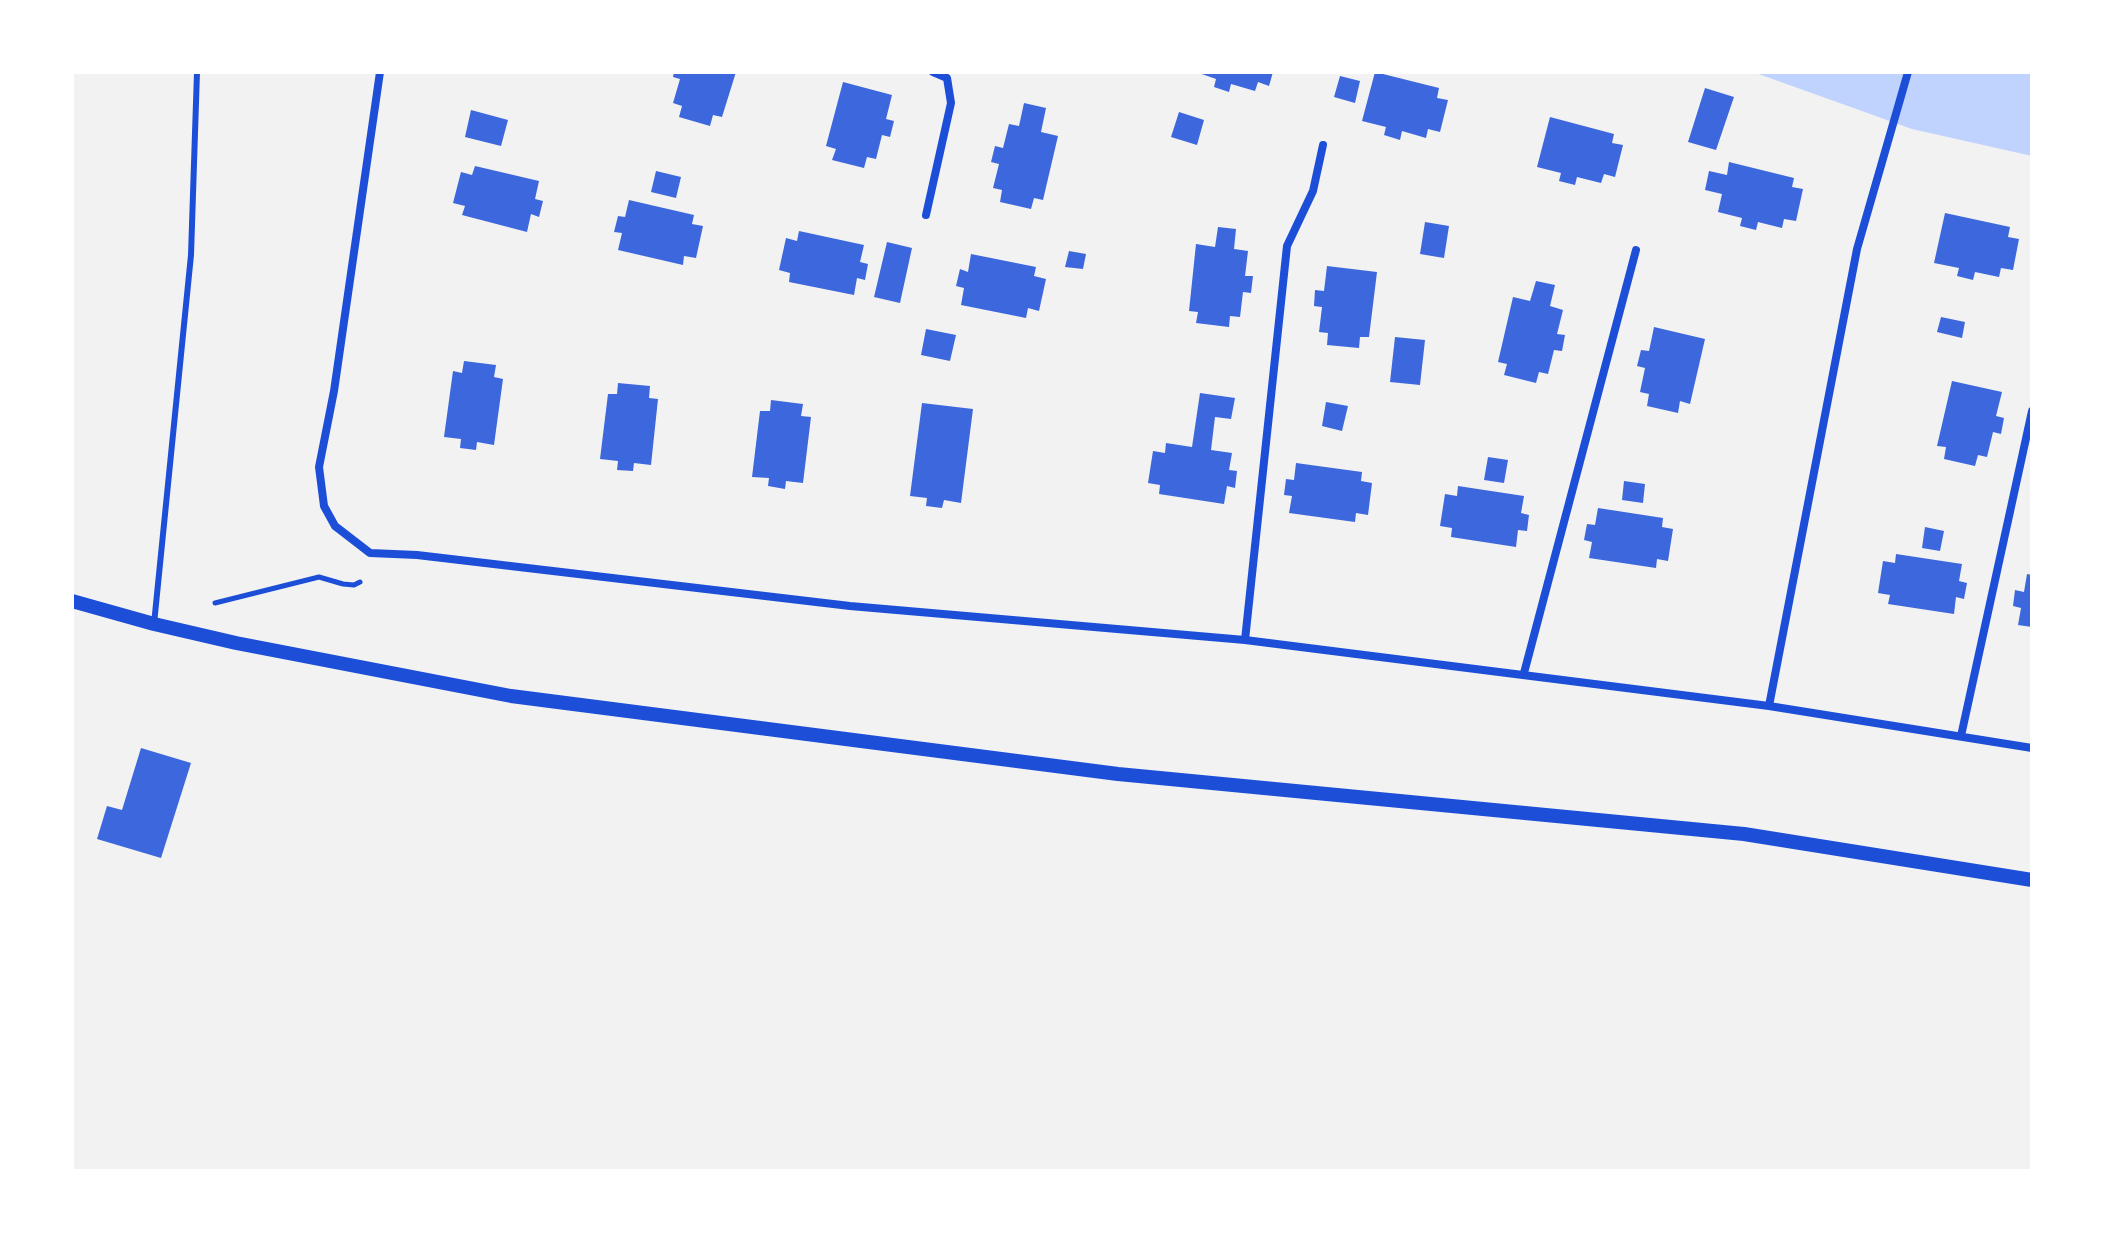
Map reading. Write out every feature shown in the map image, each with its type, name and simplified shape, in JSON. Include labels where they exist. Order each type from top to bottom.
[{"type":"street","points":[[380,72],[334,391],[319,467],[324,506],[335,526],[370,553],[417,555],[850,606],[1245,640],[1769,706],[2032,748]]},
{"type":"street","points":[[926,215],[951,103],[947,78],[933,72]]},
{"type":"street","points":[[1769,706],[1857,249],[1908,72]]},
{"type":"street","points":[[1245,640],[1287,246],[1313,191],[1323,145]]},
{"type":"street","points":[[1524,673],[1636,250]]},
{"type":"street","points":[[1961,736],[2032,411]]},
{"type":"street","points":[[72,601],[236,643],[511,696],[1118,774],[1744,834],[2032,880]]},
{"type":"lane","points":[[154,624],[191,255],[197,72]]},
{"type":"path","points":[[210,605],[319,577]]},
{"type":"water","points":[[1753,72],[2032,72],[2032,156],[1912,129]]},
{"type":"building","points":[[674,72],[736,72],[722,117],[713,115],[710,126],[679,117],[682,106],[673,103],[680,79],[673,77]]},
{"type":"building","points":[[1196,72],[1273,72],[1269,86],[1258,82],[1255,91],[1231,84],[1229,92],[1214,87],[1216,79]]},
{"type":"building","points":[[1375,72],[1439,88],[1437,98],[1448,100],[1440,132],[1428,129],[1426,138],[1402,131],[1400,140],[1384,135],[1386,127],[1362,121]]},
{"type":"building","points":[[1340,76],[1360,81],[1355,103],[1334,97]]},
{"type":"building","points":[[843,82],[892,95],[886,119],[894,121],[890,137],[882,135],[876,159],[867,157],[864,168],[832,160],[836,149],[826,146]]},
{"type":"building","points":[[1705,88],[1734,97],[1716,150],[1688,142]]},
{"type":"building","points":[[1024,103],[1046,108],[1041,132],[1058,136],[1043,200],[1034,198],[1031,209],[1000,202],[1002,190],[993,188],[999,164],[991,162],[995,146],[1003,148],[1009,124],[1019,126]]},
{"type":"building","points":[[471,110],[508,120],[501,146],[465,137]]},
{"type":"building","points":[[1179,112],[1204,120],[1197,145],[1171,137]]},
{"type":"building","points":[[1550,117],[1614,134],[1612,143],[1623,145],[1615,177],[1604,174],[1601,183],[1577,177],[1575,185],[1559,181],[1561,173],[1537,167]]},
{"type":"building","points":[[1729,162],[1794,178],[1792,187],[1803,189],[1796,221],[1784,219],[1782,228],[1758,222],[1756,230],[1740,226],[1742,218],[1718,212],[1722,194],[1705,190],[1709,171],[1727,175]]},
{"type":"building","points":[[475,166],[539,181],[535,199],[543,201],[539,217],[531,214],[527,232],[462,215],[465,206],[453,203],[461,172],[472,175]]},
{"type":"building","points":[[656,171],[681,177],[676,198],[651,192]]},
{"type":"building","points":[[629,200],[694,215],[692,224],[703,226],[696,258],[684,256],[683,265],[618,250],[622,233],[614,232],[618,216],[625,217]]},
{"type":"building","points":[[1945,213],[2010,227],[2008,237],[2019,239],[2013,270],[2001,268],[1999,277],[1975,272],[1973,280],[1957,276],[1959,268],[1934,263]]},
{"type":"building","points":[[1425,222],[1449,226],[1444,258],[1420,254]]},
{"type":"building","points":[[1218,227],[1236,229],[1234,249],[1248,251],[1245,276],[1253,276],[1251,293],[1243,292],[1240,317],[1230,316],[1229,327],[1196,323],[1198,312],[1189,311],[1196,244],[1215,247]]},
{"type":"building","points":[[799,231],[864,245],[860,262],[868,264],[865,280],[857,278],[854,295],[789,282],[790,273],[779,270],[786,238],[797,241]]},
{"type":"building","points":[[887,242],[912,248],[900,303],[874,297]]},
{"type":"building","points":[[1069,251],[1086,254],[1083,269],[1065,267]]},
{"type":"building","points":[[971,254],[1036,267],[1034,276],[1046,279],[1039,311],[1028,308],[1026,318],[961,305],[964,288],[956,286],[960,269],[968,272]]},
{"type":"building","points":[[1327,266],[1377,272],[1369,337],[1360,337],[1359,348],[1327,345],[1328,333],[1319,332],[1322,307],[1314,306],[1315,290],[1324,291]]},
{"type":"building","points":[[1536,281],[1555,285],[1550,306],[1563,310],[1557,334],[1565,335],[1562,351],[1554,350],[1548,374],[1539,372],[1536,383],[1504,375],[1507,364],[1498,362],[1513,297],[1530,301]]},
{"type":"building","points":[[1941,317],[1965,322],[1962,338],[1937,332]]},
{"type":"building","points":[[1654,327],[1705,339],[1690,404],[1680,401],[1678,413],[1647,406],[1649,394],[1640,392],[1645,368],[1637,366],[1641,350],[1649,351]]},
{"type":"building","points":[[926,329],[956,335],[950,361],[921,355]]},
{"type":"building","points":[[1395,337],[1425,340],[1420,385],[1390,382]]},
{"type":"building","points":[[464,361],[496,365],[494,377],[503,379],[494,445],[477,442],[476,450],[460,448],[461,439],[444,437],[453,371],[462,373]]},
{"type":"building","points":[[1952,381],[2002,392],[1996,416],[2004,418],[2001,434],[1993,432],[1987,457],[1978,455],[1975,466],[1944,459],[1946,447],[1937,446]]},
{"type":"building","points":[[618,383],[650,386],[649,398],[658,399],[651,465],[634,463],[633,471],[617,470],[618,461],[600,459],[608,394],[617,394]]},
{"type":"building","points":[[1200,393],[1235,398],[1231,419],[1215,417],[1211,450],[1232,453],[1229,470],[1237,471],[1235,488],[1227,486],[1224,504],[1159,494],[1160,485],[1148,483],[1153,451],[1165,453],[1166,443],[1192,447]]},
{"type":"building","points":[[771,400],[803,404],[801,416],[811,417],[803,483],[786,481],[785,489],[768,486],[769,478],[752,477],[760,411],[770,411]]},
{"type":"building","points":[[1326,402],[1348,406],[1342,431],[1322,426]]},
{"type":"building","points":[[922,403],[973,409],[961,503],[944,500],[942,508],[926,506],[927,498],[910,496]]},
{"type":"building","points":[[1488,457],[1508,460],[1504,483],[1484,480]]},
{"type":"building","points":[[1296,463],[1362,472],[1361,481],[1372,483],[1368,515],[1356,513],[1355,522],[1289,513],[1292,496],[1284,495],[1286,479],[1294,480]]},
{"type":"building","points":[[1624,481],[1645,484],[1643,503],[1622,500]]},
{"type":"building","points":[[1458,486],[1524,496],[1521,513],[1529,515],[1527,531],[1518,530],[1516,547],[1451,537],[1452,528],[1440,526],[1445,494],[1457,496]]},
{"type":"building","points":[[1598,508],[1663,518],[1662,527],[1673,529],[1668,561],[1657,559],[1656,568],[1589,558],[1592,542],[1584,540],[1587,524],[1595,525]]},
{"type":"building","points":[[1925,527],[1944,531],[1940,551],[1922,548]]},
{"type":"building","points":[[1896,554],[1962,564],[1959,581],[1967,583],[1964,599],[1956,597],[1954,614],[1888,604],[1890,595],[1878,593],[1883,561],[1895,563]]},
{"type":"building","points":[[2027,574],[2032,575],[2032,627],[2018,625],[2021,608],[2013,606],[2015,590],[2024,592]]},
{"type":"building","points":[[141,748],[191,763],[161,858],[97,839],[107,806],[122,810]]}]
